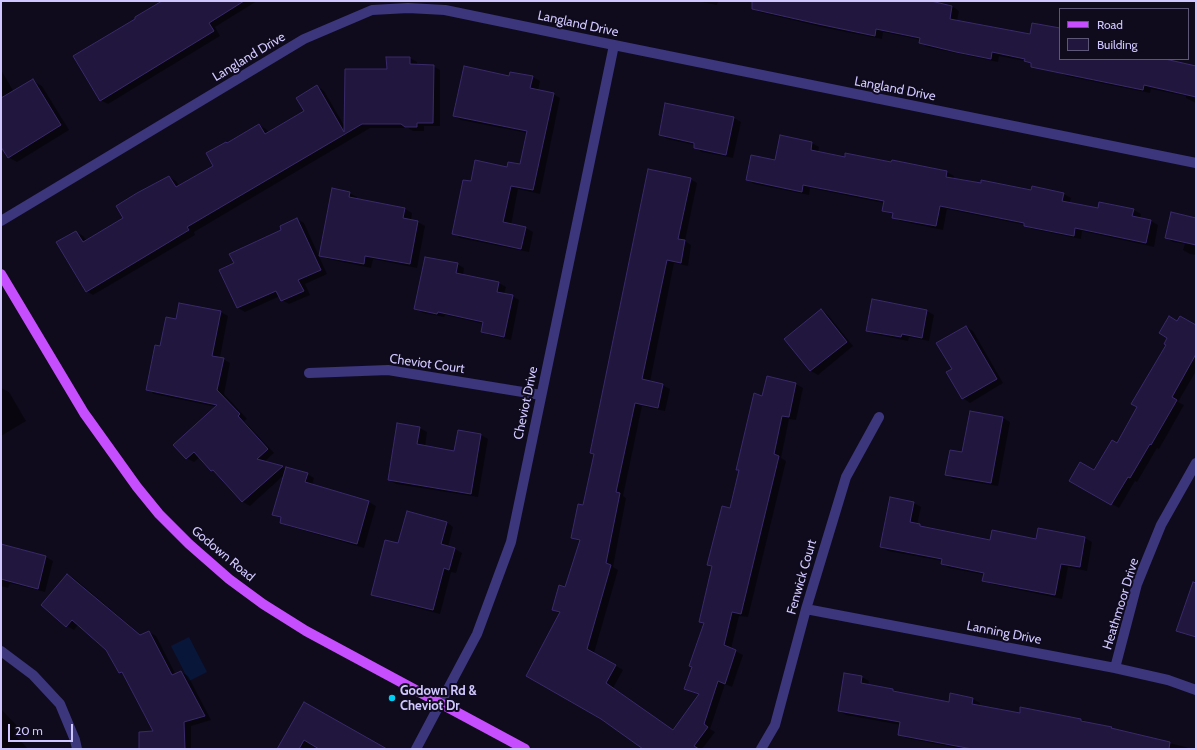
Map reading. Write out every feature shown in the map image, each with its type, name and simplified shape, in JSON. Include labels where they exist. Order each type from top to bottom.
[{"type":"main road","name":"Godown Road","points":[[1,274],[84,413],[159,514],[189,544],[229,580],[263,604],[306,631],[525,749]]},
{"type":"street","name":"Langland Drive","points":[[1,221],[304,39],[372,10],[408,8],[445,10],[1196,163]]},
{"type":"street","name":"Cheviot Drive","points":[[416,749],[477,634],[510,542],[614,45]]},
{"type":"street","name":"Cheviot Court","points":[[309,373],[388,370],[541,395]]},
{"type":"street","name":"Fenwick Court","points":[[761,749],[775,725],[806,609],[846,477],[879,417]]},
{"type":"street","name":"Heathmoor Drive","points":[[1115,668],[1137,584],[1161,525],[1196,463]]},
{"type":"street","name":"Lanning Drive","points":[[806,609],[1115,668],[1168,680],[1196,690]]},
{"type":"street","points":[[1,651],[33,675],[60,704],[75,740],[77,749]]},
{"type":"water","points":[[189,637],[207,672],[189,681],[171,646]]},
{"type":"building","points":[[162,1],[244,1],[209,23],[214,31],[100,101],[73,56]]},
{"type":"building","points":[[752,1],[931,1],[952,6],[950,19],[1030,34],[1032,23],[1059,28],[1059,60],[1169,60],[1196,66],[1196,97],[1144,85],[1143,90],[1031,67],[1031,63],[1024,61],[1025,59],[992,52],[991,59],[956,52],[919,43],[920,38],[876,29],[875,36],[752,9]]},
{"type":"building","points":[[386,57],[410,57],[410,64],[434,65],[433,123],[417,123],[417,127],[405,127],[401,124],[362,124],[187,227],[189,230],[86,292],[56,242],[76,231],[83,242],[123,218],[116,206],[137,193],[169,176],[176,187],[213,166],[206,153],[226,142],[227,143],[259,124],[265,134],[304,111],[296,98],[317,85],[344,132],[345,69],[387,69]]},
{"type":"building","points":[[464,66],[509,76],[510,72],[533,76],[530,88],[554,93],[533,190],[511,186],[503,222],[526,227],[521,249],[452,234],[463,180],[471,181],[475,160],[507,167],[508,162],[520,164],[527,131],[453,116]]},
{"type":"building","points":[[33,79],[61,125],[8,158],[1,147],[1,98]]},
{"type":"building","points":[[665,103],[734,117],[726,155],[694,148],[694,143],[659,135]]},
{"type":"building","points":[[780,135],[812,142],[811,150],[845,157],[845,153],[891,162],[892,160],[947,171],[946,177],[981,183],[981,180],[1031,190],[1032,186],[1064,193],[1062,201],[1098,208],[1099,202],[1134,209],[1132,216],[1151,220],[1146,243],[1075,228],[1074,236],[1024,226],[1024,223],[940,206],[936,226],[892,218],[893,213],[882,211],[884,201],[803,185],[802,192],[746,180],[751,155],[775,160]]},
{"type":"building","points":[[648,169],[691,178],[678,239],[685,240],[681,263],[667,260],[642,379],[663,384],[658,408],[635,403],[616,492],[620,493],[606,563],[611,565],[587,649],[616,665],[606,683],[673,730],[699,694],[684,689],[692,667],[689,666],[704,623],[699,622],[712,566],[707,565],[722,506],[730,508],[739,470],[736,470],[754,393],[762,396],[767,376],[796,383],[789,417],[782,416],[774,454],[779,456],[741,614],[732,612],[724,645],[736,650],[725,684],[718,681],[704,724],[708,727],[694,746],[699,749],[643,749],[601,719],[526,676],[560,612],[552,610],[559,585],[565,587],[580,540],[571,538],[578,504],[583,505],[594,454],[590,453]]},
{"type":"building","points":[[332,188],[350,192],[349,197],[405,208],[403,218],[418,221],[410,264],[365,256],[364,264],[319,256]]},
{"type":"building","points":[[1171,212],[1196,218],[1196,245],[1165,238]]},
{"type":"building","points":[[297,218],[321,270],[298,280],[304,291],[281,301],[276,291],[237,308],[219,270],[234,263],[229,254],[281,230],[280,226]]},
{"type":"building","points":[[425,257],[458,263],[456,273],[499,282],[497,292],[513,295],[504,337],[481,332],[483,322],[438,312],[437,314],[414,309]]},
{"type":"building","points":[[872,299],[927,310],[922,338],[902,334],[901,337],[866,331]]},
{"type":"building","points":[[179,303],[221,311],[212,356],[224,358],[217,390],[240,414],[238,416],[268,449],[257,459],[283,466],[242,502],[213,470],[211,471],[194,452],[186,459],[173,445],[217,405],[146,390],[155,345],[160,346],[166,317],[176,319]]},
{"type":"building","points":[[821,309],[847,342],[810,371],[784,339]]},
{"type":"building","points":[[1169,316],[1177,321],[1180,316],[1196,325],[1196,354],[1172,397],[1177,400],[1151,445],[1150,444],[1130,478],[1128,477],[1111,505],[1069,481],[1080,462],[1094,470],[1112,440],[1117,443],[1137,407],[1131,404],[1166,345],[1164,344],[1167,338],[1159,333]]},
{"type":"building","points":[[966,326],[997,379],[962,399],[946,372],[952,369],[936,343]]},
{"type":"building","points":[[970,411],[1003,417],[991,483],[945,475],[950,450],[962,452]]},
{"type":"building","points":[[397,423],[420,427],[417,444],[454,451],[458,430],[481,434],[471,494],[388,480]]},
{"type":"building","points":[[286,467],[308,473],[305,482],[369,501],[357,544],[280,523],[281,517],[272,515]]},
{"type":"building","points":[[890,497],[914,502],[910,522],[920,524],[920,526],[990,540],[992,530],[1036,539],[1038,528],[1085,537],[1080,567],[1061,564],[1055,595],[982,581],[984,573],[941,564],[942,559],[880,547]]},
{"type":"building","points":[[407,511],[447,522],[441,544],[455,548],[449,570],[444,568],[433,610],[371,595],[385,540],[398,543]]},
{"type":"building","points":[[1,544],[46,556],[38,589],[1,579]]},
{"type":"building","points":[[67,574],[140,635],[149,631],[172,675],[181,671],[205,716],[184,722],[185,749],[139,749],[139,732],[153,731],[122,672],[119,673],[106,650],[72,620],[66,627],[41,605]]},
{"type":"building","points":[[1193,582],[1196,583],[1196,637],[1176,631]]},
{"type":"building","points":[[844,673],[862,676],[861,683],[949,702],[950,693],[973,698],[972,704],[1020,713],[1020,707],[1081,719],[1081,721],[1112,727],[1111,728],[1170,742],[1169,749],[972,749],[898,735],[900,722],[838,711]]},
{"type":"building","points":[[304,702],[387,749],[319,749],[304,740],[299,749],[277,749]]},
{"type":"place","name":"Godown Rd & Cheviot Dr","points":[[392,698]]}]
